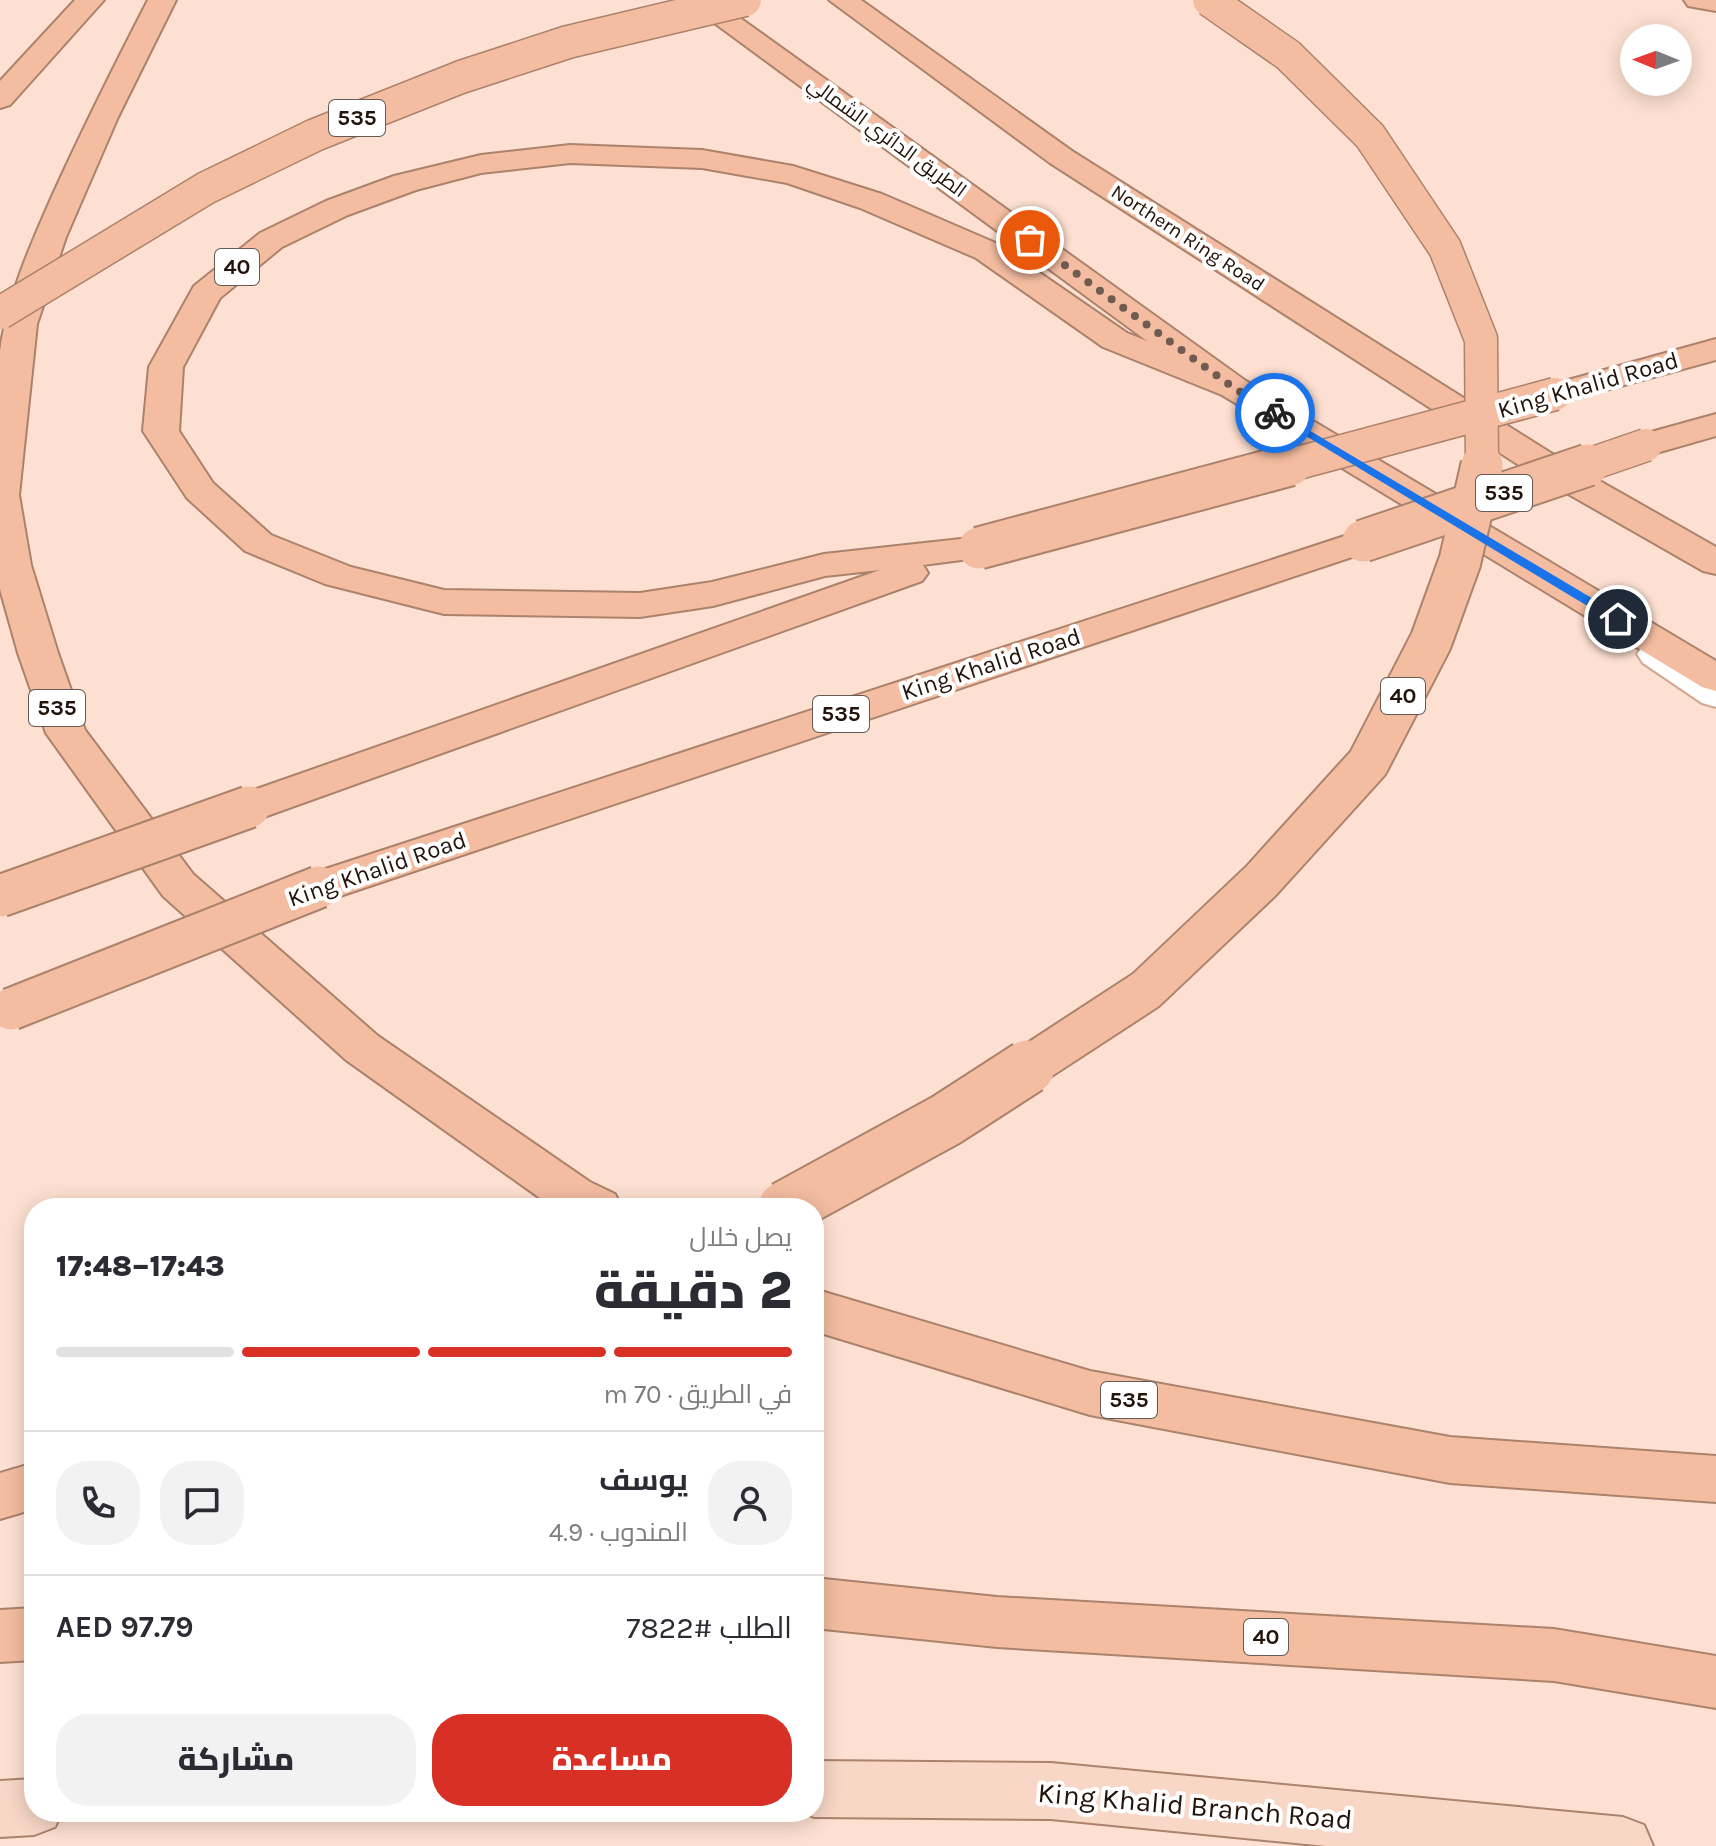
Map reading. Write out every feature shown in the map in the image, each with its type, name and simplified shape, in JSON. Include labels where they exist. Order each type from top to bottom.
[{"type":"highway","points":[[0,99],[90,0]]},
{"type":"highway","name":"535","points":[[162,0],[103,117],[50,237],[18,338],[1,495],[12,565],[61,720],[66,733],[178,885],[362,1048],[577,1198]]},
{"type":"highway","name":"الطريق الدائري الشمالي","points":[[697,0],[1234,388],[1520,560]]},
{"type":"highway","name":"535","points":[[0,313],[206,188],[315,135],[461,77],[568,42],[745,0]]},
{"type":"highway","name":"Northern Ring Road","points":[[843,0],[1061,157],[1541,463],[1716,563]]},
{"type":"highway","name":"40","points":[[803,1198],[946,1120],[1146,990],[1250,892],[1368,763],[1431,641],[1460,561],[1482,468],[1481,339],[1445,248],[1370,136],[1288,55],[1209,0]]},
{"type":"highway","points":[[1698,0],[1716,3]]},
{"type":"highway","name":"40","points":[[979,548],[824,565],[713,594],[640,605],[444,602],[338,576],[258,543],[200,490],[161,431],[166,367],[206,293],[271,240],[337,208],[405,183],[481,164],[570,154],[702,159],[793,175],[871,201],[987,251],[1115,340],[1234,388]]},
{"type":"highway","name":"King Khalid Road","points":[[0,896],[979,548],[1716,349]]},
{"type":"highway","name":"King Khalid Road","points":[[5,1011],[319,887],[1646,445],[1716,425]]},
{"type":"highway","name":"40","points":[[1520,560],[1716,678]]},
{"type":"highway","name":"535","points":[[824,1313],[1090,1393],[1450,1460],[1716,1479]]},
{"type":"highway","points":[[0,1496],[24,1489]]},
{"type":"highway","name":"40","points":[[824,1604],[997,1622],[1554,1655],[1716,1682]]},
{"type":"highway","points":[[0,1636],[24,1635]]},
{"type":"main road","name":"King Khalid Branch Road","points":[[824,1789],[1051,1791],[1623,1846]]},
{"type":"main road","points":[[0,1809],[24,1808]]},
{"type":"street","points":[[1520,560],[1716,694]]},
{"type":"way so far","points":[[1030,240],[1234,388],[1275,413]]},
{"type":"route","points":[[1275,413],[1618,619]]}]
